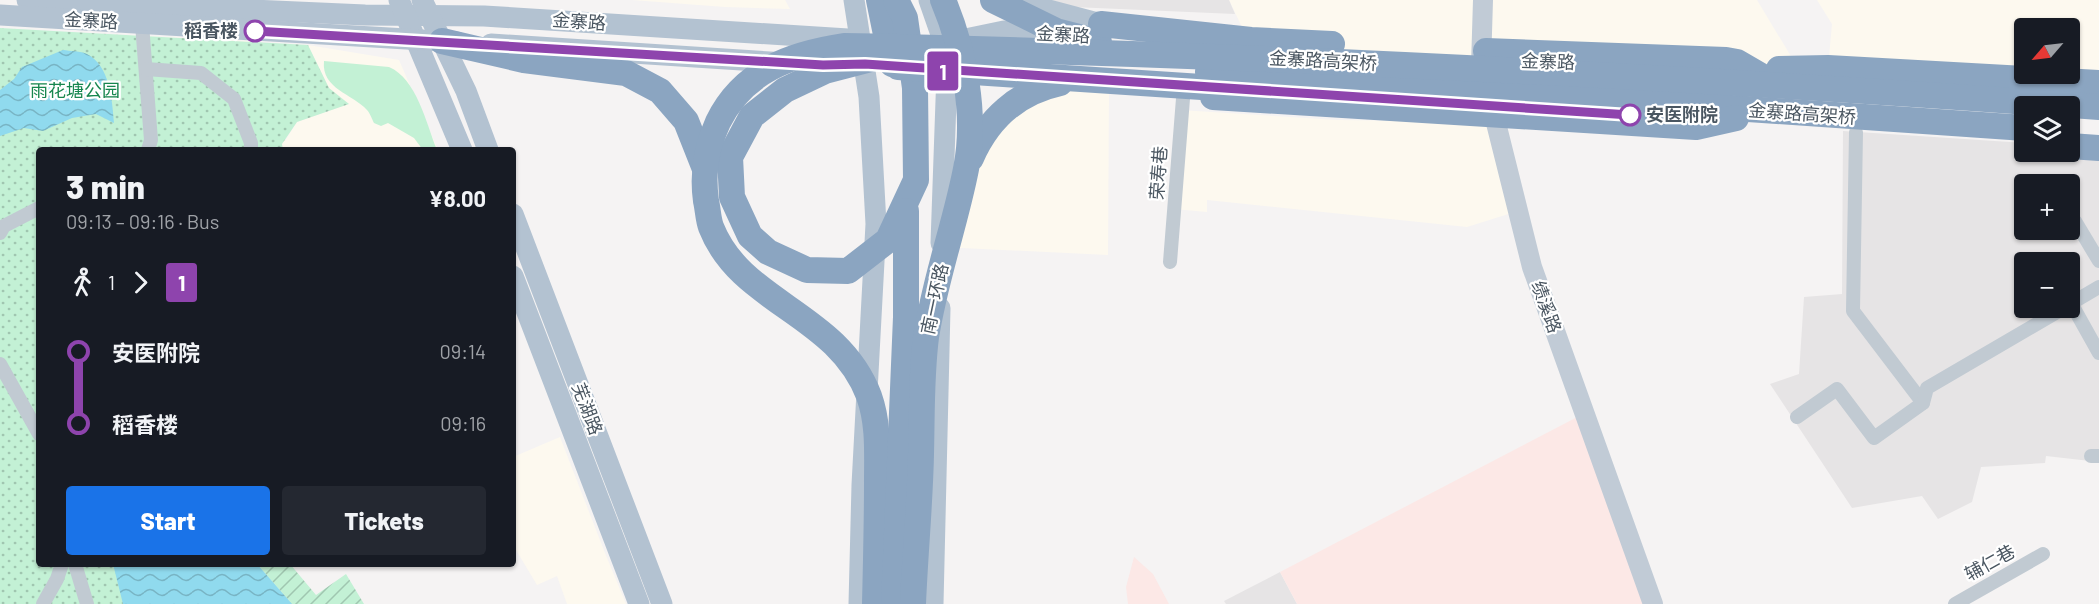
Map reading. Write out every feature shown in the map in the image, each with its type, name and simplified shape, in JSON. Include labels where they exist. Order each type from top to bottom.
[{"type":"highway","name":"南一环路","points":[[879,0],[902,112],[906,181],[906,316],[894,604]]},
{"type":"highway","name":"金寨路高架桥","points":[[896,0],[905,18],[907,30],[908,41],[910,53],[912,65],[915,88],[916,180],[888,240],[848,271],[807,270],[768,252],[750,236],[732,196],[730,157],[752,116],[785,90],[825,71],[875,58],[909,59],[920,60],[1012,63],[1148,69],[2014,127]]},
{"type":"highway","points":[[441,41],[524,60],[626,73],[660,91],[686,121],[725,226],[744,255],[779,278],[823,286],[852,282],[887,259],[919,206],[932,133],[931,91],[919,10],[914,0]]},
{"type":"highway","name":"南一环路","points":[[913,604],[921,455],[921,389],[927,336],[937,281],[967,167],[969,102],[953,24],[943,0]]},
{"type":"highway","points":[[993,0],[1056,31],[1099,42],[1230,56]]},
{"type":"highway","points":[[1101,24],[1251,40],[1726,60],[1737,62],[1773,83]]},
{"type":"highway","points":[[875,604],[877,434],[869,397],[854,367],[833,340],[747,280],[725,254],[710,226],[704,166],[710,140],[722,115],[741,89],[774,65],[810,51],[844,46],[1230,56]]},
{"type":"highway","name":"金寨路高架桥","points":[[1230,56],[1773,83],[2099,107]]},
{"type":"highway","points":[[865,64],[947,72],[1053,77],[2014,142]]},
{"type":"highway","name":"金寨路","points":[[1728,67],[1840,69],[2099,83]]},
{"type":"highway","points":[[967,167],[979,139],[995,119],[1019,98],[1052,84],[1094,75],[1215,79],[1262,76]]},
{"type":"highway","points":[[1053,77],[1109,91],[1696,126],[1768,112]]},
{"type":"highway","points":[[2080,131],[2099,132]]},
{"type":"highway","points":[[2080,147],[2099,148]]},
{"type":"main road","name":"金寨路","points":[[27,0],[426,8],[495,17],[944,43],[1004,31],[1479,59],[1728,67]]},
{"type":"main road","points":[[854,0],[865,64],[876,224],[862,485],[859,604]]},
{"type":"main road","points":[[929,0],[944,43],[947,72],[933,604]]},
{"type":"main road","points":[[1028,0],[1045,9],[1101,24]]},
{"type":"main road","points":[[402,8],[461,147]]},
{"type":"main road","points":[[426,8],[466,91],[488,147]]},
{"type":"main road","name":"金寨路","points":[[0,15],[823,65],[865,64]]},
{"type":"main road","points":[[941,239],[959,168],[986,116],[1013,92],[1036,81],[1053,77]]},
{"type":"main road","name":"芜湖路","points":[[516,222],[662,604]]},
{"type":"main road","name":"芜湖路","points":[[516,284],[639,604]]},
{"type":"street","name":"绩溪路","points":[[1483,0],[1479,59],[1532,267],[1653,604]]},
{"type":"street","points":[[142,24],[151,140],[149,147]]},
{"type":"street","points":[[146,69],[201,73],[234,99],[251,147]]},
{"type":"street","name":"荣寿巷","points":[[1170,262],[1184,86]]},
{"type":"street","points":[[1856,132],[1853,311],[1923,403]]},
{"type":"street","points":[[0,233],[4,226],[36,210]]},
{"type":"street","points":[[2080,229],[2099,261]]},
{"type":"street","points":[[2080,298],[2099,286]]},
{"type":"street","points":[[1797,417],[1836,389],[1874,438],[1923,403],[1928,388],[2047,318]]},
{"type":"street","points":[[2078,318],[2099,353]]},
{"type":"street","points":[[0,364],[36,429]]},
{"type":"street","name":"辅仁巷","points":[[1955,604],[2043,554]]},
{"type":"street","points":[[43,604],[61,567]]},
{"type":"street","points":[[76,567],[87,604]]},
{"type":"shaded area","points":[[632,0],[785,0],[790,9],[725,7]]},
{"type":"shaded area","points":[[1051,0],[1229,0],[1235,14],[1073,7]]},
{"type":"shaded area","points":[[1229,0],[1757,0],[1798,68],[1652,66],[1251,46]]},
{"type":"shaded area","points":[[1817,0],[2099,0],[2099,83],[2080,82],[2080,18],[2014,18],[2014,78],[1828,68],[1832,24]]},
{"type":"shaded area","points":[[122,35],[250,41],[285,141],[297,122],[348,104],[329,89],[308,45],[399,60],[437,147],[78,147],[128,132]]},
{"type":"shaded area","points":[[1036,81],[1109,91],[1108,255],[941,247],[951,195]]},
{"type":"shaded area","points":[[1180,110],[1337,120],[1486,122],[1518,211],[1467,227],[1207,200],[1207,212],[1174,209]]},
{"type":"shaded area","points":[[1843,131],[2014,142],[2014,162],[2080,162],[2080,151],[2099,148],[2099,462],[2046,456],[2045,463],[1981,467],[1972,502],[1938,519],[1922,496],[1852,508],[1770,384],[1799,374],[1804,297],[1842,294]]},
{"type":"shaded area","points":[[1585,413],[1653,604],[1297,604],[1280,572]]},
{"type":"shaded area","points":[[560,437],[626,604],[567,604],[557,576],[537,585],[516,550],[516,456]]},
{"type":"shaded area","points":[[1134,557],[1153,574],[1169,604],[1128,604],[1126,587]]},
{"type":"shaded area","points":[[1280,572],[1297,604],[1226,604],[1224,601]]},
{"type":"green space","name":"雨花塘公园","points":[[0,28],[308,45],[329,88],[349,104],[297,122],[282,144],[282,147],[36,147],[36,567],[260,567],[292,604],[0,604]]},
{"type":"green space","points":[[324,61],[389,67],[399,73],[414,91],[436,147],[421,147],[414,138],[388,123],[381,126],[374,123],[367,110],[333,85],[324,70]]},
{"type":"green space","points":[[260,567],[293,567],[316,595],[346,574],[364,604],[292,604]]},
{"type":"water","points":[[63,50],[87,54],[101,66],[108,84],[114,123],[96,114],[72,118],[43,131],[24,128],[0,136],[0,90],[14,79],[22,67]]},
{"type":"water","points":[[114,567],[260,567],[292,604],[123,604]]},
{"type":"bus line","name":"1","points":[[255,31],[823,65],[865,64],[947,72],[1143,82],[1630,115]]},
{"type":"place","name":"稻香楼","points":[[255,31]]},
{"type":"place","name":"安医附院","points":[[1630,115]]}]
